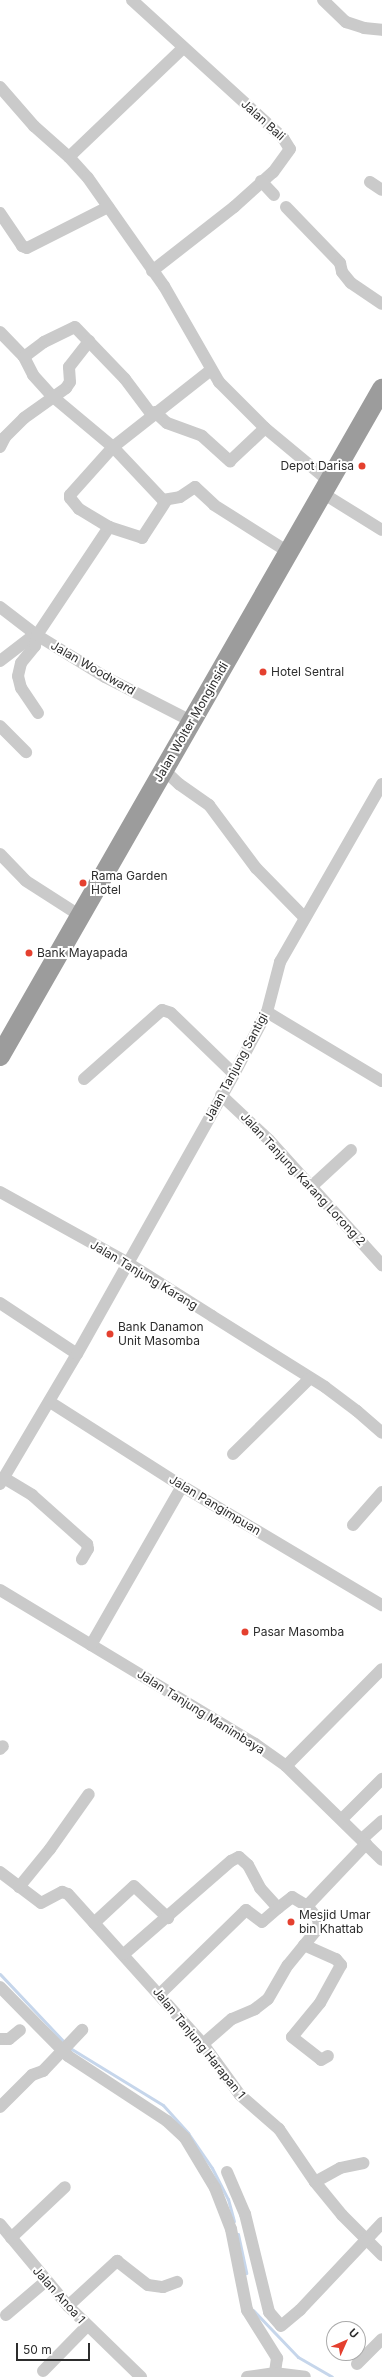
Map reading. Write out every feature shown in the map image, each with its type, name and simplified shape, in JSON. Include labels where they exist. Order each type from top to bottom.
[{"type":"highway","name":"Jalan Wolter Monginsidi","points":[[0,1056],[191,721],[290,553],[382,388]]},
{"type":"street","name":"Jalan Bali","points":[[132,0],[289,144],[287,156],[261,181],[219,219],[152,271]]},
{"type":"street","points":[[323,0],[346,22],[364,28],[382,30]]},
{"type":"street","points":[[69,156],[183,48]]},
{"type":"street","points":[[0,87],[34,126],[69,156],[88,178],[164,286],[211,370],[265,428],[327,488],[382,530]]},
{"type":"street","points":[[261,181],[274,195]]},
{"type":"street","points":[[370,182],[382,190]]},
{"type":"street","points":[[0,212],[22,246],[27,248],[108,207]]},
{"type":"street","points":[[286,207],[340,263],[342,272],[351,283],[382,304]]},
{"type":"street","points":[[24,357],[73,326],[125,379],[154,414],[167,423],[202,436],[230,461],[265,428]]},
{"type":"street","points":[[0,332],[24,357],[33,375],[52,396],[113,447],[166,501]]},
{"type":"street","points":[[0,447],[20,423],[68,384],[69,366],[89,341]]},
{"type":"street","points":[[211,370],[113,447],[70,498],[94,519],[109,527],[142,538],[166,501],[180,497],[195,487],[214,505],[290,553]]},
{"type":"street","points":[[0,661],[36,634],[109,527]]},
{"type":"street","name":"Jalan Woodward","points":[[0,607],[36,634],[105,677],[191,721]]},
{"type":"street","points":[[36,634],[35,646],[21,663],[18,676],[27,699],[38,713]]},
{"type":"street","points":[[0,726],[26,752]]},
{"type":"street","points":[[164,770],[179,784],[210,805],[256,868],[305,918]]},
{"type":"street","name":"Jalan Tanjung Santigi","points":[[128,1264],[267,1012],[280,962],[382,784]]},
{"type":"street","points":[[0,854],[26,881],[80,915]]},
{"type":"street","points":[[84,1079],[162,1010],[171,1013],[234,1074]]},
{"type":"street","points":[[267,1012],[382,1081]]},
{"type":"street","name":"Jalan Tanjung Karang Lorong 2","points":[[222,1095],[269,1140],[382,1265]]},
{"type":"street","points":[[312,1186],[351,1150]]},
{"type":"street","name":"Jalan Tanjung Karang","points":[[0,1192],[128,1264],[310,1378],[357,1411],[382,1433]]},
{"type":"street","points":[[82,1559],[88,1551],[87,1544],[32,1495],[2,1481],[78,1354],[128,1264]]},
{"type":"street","points":[[0,1303],[78,1354]]},
{"type":"street","points":[[234,1454],[310,1378]]},
{"type":"street","name":"Jalan Pangimpuan","points":[[50,1402],[182,1486],[382,1605]]},
{"type":"street","points":[[91,1645],[182,1486]]},
{"type":"street","points":[[353,1525],[382,1492]]},
{"type":"street","name":"Jalan Tanjung Manimbaya","points":[[0,1590],[217,1719],[286,1766],[342,1819],[382,1860]]},
{"type":"street","points":[[286,1766],[382,1669]]},
{"type":"street","points":[[342,1819],[382,1779]]},
{"type":"street","points":[[20,1887],[50,1849],[89,1794]]},
{"type":"street","points":[[307,1906],[382,1821]]},
{"type":"street","points":[[124,1954],[168,1918],[231,1861],[239,1858],[248,1865],[260,1888],[278,1908]]},
{"type":"street","name":"Jalan Tanjung Harapan 1","points":[[0,1872],[41,1903],[65,1892],[160,1994],[203,2044],[240,2095],[279,2129],[315,2182],[382,2255]]},
{"type":"street","points":[[94,1923],[134,1886],[168,1918]]},
{"type":"street","points":[[160,1994],[246,1910],[250,1910],[262,1922],[292,1897],[307,1906],[318,1919],[319,1924],[280,1977],[268,1999],[255,2009],[232,2019],[203,2044]]},
{"type":"street","points":[[304,1945],[336,1959],[341,1965],[320,2003],[292,2037],[321,2060],[328,2056]]},
{"type":"street","points":[[0,1987],[64,2049],[72,2059],[167,2121],[179,2131],[194,2150],[215,2188],[231,2229],[247,2310],[277,2358],[275,2374]]},
{"type":"street","points":[[0,2039],[9,2040],[20,2030]]},
{"type":"street","points":[[0,2107],[32,2075],[43,2071],[78,2034]]},
{"type":"street","points":[[315,2182],[340,2168],[363,2163]]},
{"type":"street","points":[[227,2172],[245,2214],[269,2312],[280,2326],[285,2324],[300,2310],[382,2223]]},
{"type":"street","points":[[11,2238],[65,2187]]},
{"type":"street","name":"Jalan Anoa 1","points":[[0,2224],[68,2306],[141,2377]]},
{"type":"street","points":[[68,2306],[117,2261],[148,2285],[163,2287],[177,2282]]},
{"type":"street","points":[[6,2315],[46,2281]]},
{"type":"street","points":[[44,2371],[87,2326]]},
{"type":"street","points":[[357,2364],[382,2339]]},
{"type":"street","points":[[252,2376],[275,2374],[305,2377]]},
{"type":"waterway","points":[[0,1974],[66,2044]]},
{"type":"waterway","points":[[70,2048],[163,2105],[188,2133],[212,2168],[228,2199],[234,2221]]},
{"type":"waterway","points":[[238,2234],[246,2273]]},
{"type":"waterway","points":[[253,2310],[298,2357],[332,2377]]},
{"type":"place","name":"Depot Darisa","points":[[362,466]]},
{"type":"place","name":"Hotel Sentral","points":[[263,672]]},
{"type":"place","name":"Rama Garden Hotel","points":[[83,883]]},
{"type":"place","name":"Bank Mayapada","points":[[29,953]]},
{"type":"place","name":"Bank Danamon Unit Masomba","points":[[110,1334]]},
{"type":"place","name":"Pasar Masomba","points":[[245,1632]]},
{"type":"place","name":"Mesjid Umar bin Khattab","points":[[291,1922]]}]
